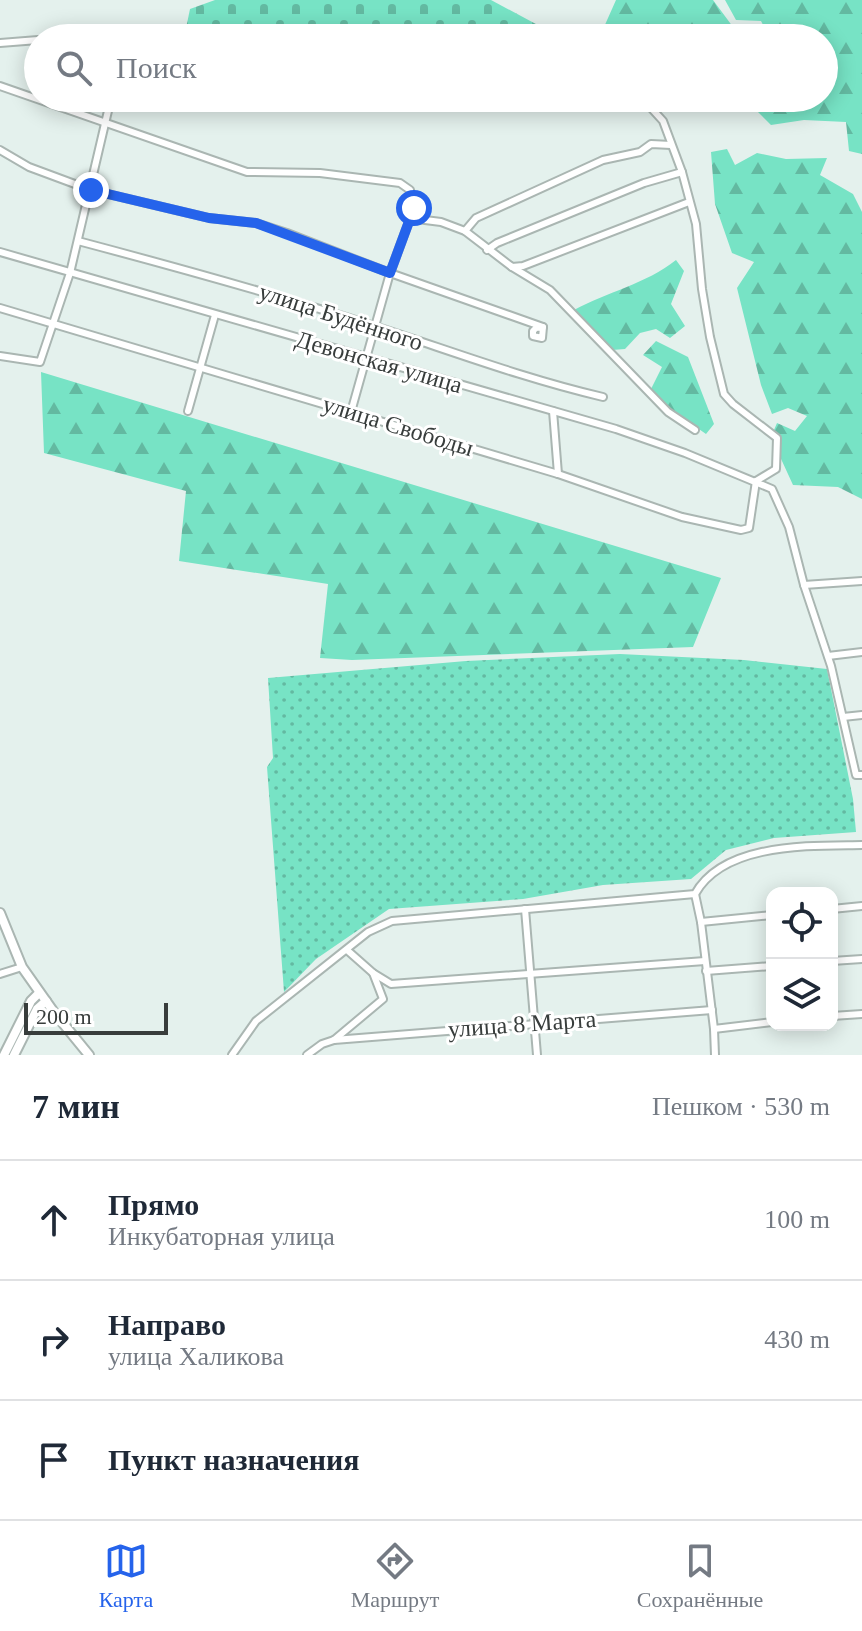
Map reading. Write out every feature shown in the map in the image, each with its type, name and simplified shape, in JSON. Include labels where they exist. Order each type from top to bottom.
[{"type":"main road","points":[[0,913],[22,967],[89,1055]]},
{"type":"main road","points":[[4,1055],[31,1001],[39,993]]},
{"type":"main road","points":[[14,1055],[37,1009],[46,1001]]},
{"type":"street","points":[[0,43],[24,41]]},
{"type":"street","points":[[0,86],[24,95]]},
{"type":"street","points":[[73,112],[247,172],[320,173],[400,183],[410,190],[414,208],[390,273],[351,412]]},
{"type":"street","points":[[0,356],[40,362],[70,273],[108,112]]},
{"type":"street","points":[[655,112],[663,121],[682,172],[696,224],[702,289],[724,394],[777,438],[776,469],[756,481]]},
{"type":"street","points":[[465,231],[476,218],[603,160],[640,152],[651,144],[671,145]]},
{"type":"street","points":[[0,150],[29,167],[91,190],[209,218],[256,223],[543,327]]},
{"type":"street","points":[[487,250],[497,243],[644,183],[682,172]]},
{"type":"street","points":[[512,267],[523,266],[689,202]]},
{"type":"street","points":[[409,218],[441,222],[465,231],[487,250],[550,290],[668,412],[695,430]]},
{"type":"street","name":"улица Будённого","points":[[78,241],[229,281],[542,383],[603,397]]},
{"type":"street","name":"Девонская улица","points":[[0,252],[616,429],[756,481]]},
{"type":"street","name":"улица Свободы","points":[[0,308],[558,474],[682,517],[741,530],[749,528],[756,481]]},
{"type":"street","points":[[188,411],[215,315]]},
{"type":"street","points":[[553,411],[558,474]]},
{"type":"street","points":[[756,481],[772,489],[781,505],[828,656],[859,775]]},
{"type":"street","points":[[804,585],[862,581]]},
{"type":"street","points":[[828,656],[862,652]]},
{"type":"street","points":[[843,717],[862,715]]},
{"type":"street","points":[[715,1055],[712,1010],[695,894],[701,884],[713,872],[731,862],[765,852],[807,846],[862,845]]},
{"type":"street","points":[[232,1055],[256,1021],[368,932],[392,921],[695,894]]},
{"type":"street","points":[[838,908],[862,906]]},
{"type":"street","points":[[525,909],[537,1055]]},
{"type":"street","points":[[701,922],[766,916]]},
{"type":"street","points":[[347,950],[391,984],[705,961]]},
{"type":"street","points":[[838,961],[862,959]]},
{"type":"street","points":[[706,971],[766,966]]},
{"type":"street","points":[[0,974],[22,967]]},
{"type":"street","points":[[307,1055],[334,1040],[383,999],[373,973]]},
{"type":"street","name":"улица 8 Марта","points":[[334,1040],[712,1010]]},
{"type":"street","points":[[838,1016],[862,1014]]},
{"type":"street","points":[[714,1029],[766,1023]]},
{"type":"green space","points":[[215,0],[491,0],[536,24],[187,24],[190,9]]},
{"type":"green space","points":[[616,0],[713,0],[731,24],[605,24]]},
{"type":"green space","points":[[725,0],[862,0],[862,154],[849,151],[846,122],[804,120],[771,125],[758,112],[838,112],[838,24],[763,24],[761,21],[736,20]]},
{"type":"green space","points":[[727,149],[735,165],[757,153],[786,159],[827,158],[820,175],[853,194],[862,212],[862,499],[838,487],[793,485],[771,437],[777,423],[795,431],[807,416],[788,408],[772,414],[761,385],[737,288],[754,262],[732,253],[715,204],[711,152]]},
{"type":"green space","points":[[676,260],[684,271],[671,304],[685,326],[670,338],[656,329],[640,333],[625,349],[612,350],[574,310],[639,282]]},
{"type":"green space","points":[[656,341],[688,357],[714,424],[706,434],[663,404],[651,389],[662,367],[643,355]]},
{"type":"green space","points":[[41,372],[721,578],[693,647],[352,660],[320,658],[328,584],[179,561],[186,491],[44,453]]},
{"type":"green space","points":[[620,654],[744,660],[827,669],[853,799],[856,832],[774,838],[726,850],[691,879],[603,885],[523,899],[389,909],[316,959],[284,992],[267,767],[273,758],[268,678],[466,661]]},
{"type":"route","points":[[91,190],[209,218],[256,223],[390,273],[414,208]]}]
